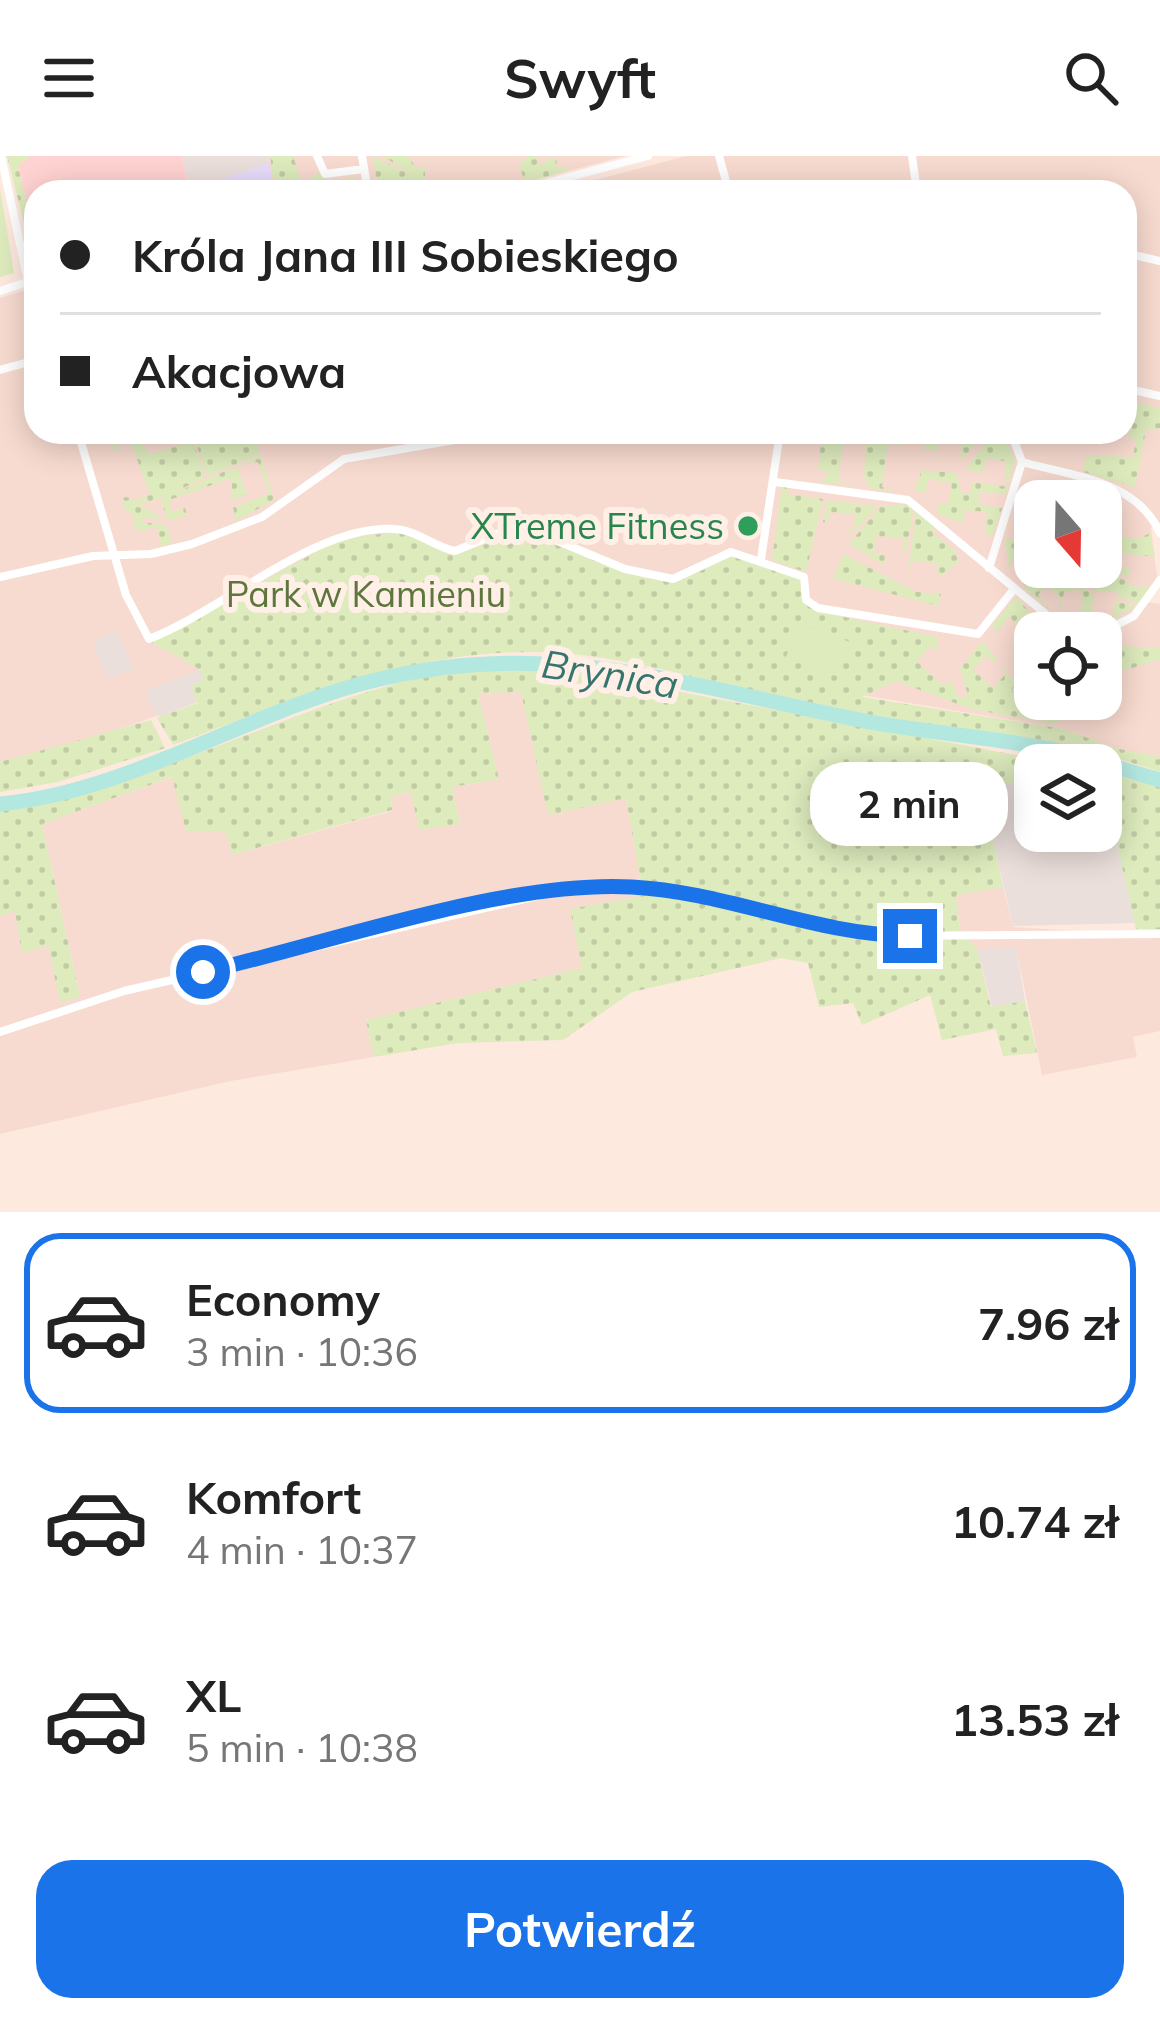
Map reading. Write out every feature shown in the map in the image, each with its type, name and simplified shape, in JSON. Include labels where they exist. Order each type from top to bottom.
[{"type":"street","points":[[1,156],[24,248]]},
{"type":"street","points":[[317,156],[325,173],[364,169]]},
{"type":"street","points":[[362,156],[366,180]]},
{"type":"street","points":[[558,180],[648,156]]},
{"type":"street","points":[[82,444],[126,595],[149,639],[335,538],[361,531],[404,530],[455,551],[504,531],[531,530],[660,578],[688,575],[724,552],[760,559],[805,577],[809,605],[941,631],[978,634],[1014,589]]},
{"type":"street","points":[[0,578],[115,555],[163,552],[244,526],[351,456],[426,444]]},
{"type":"street","points":[[760,559],[779,444]]},
{"type":"street","points":[[989,568],[1022,462],[1016,444]]},
{"type":"street","points":[[1022,462],[1127,494],[1151,515],[1160,533]]},
{"type":"street","points":[[776,482],[908,500],[1043,612]]},
{"type":"street","points":[[1122,622],[1134,616],[1160,580]]},
{"type":"street","points":[[0,1032],[124,991],[519,896],[615,886],[724,899],[877,936],[1160,934]]},
{"type":"shaded area","points":[[30,156],[182,156],[187,180],[24,180],[24,192],[18,166]]},
{"type":"shaded area","points":[[182,156],[270,156],[272,162],[219,180],[188,180]]},
{"type":"shaded area","points":[[270,156],[625,156],[534,180],[219,180],[272,162]]},
{"type":"shaded area","points":[[686,156],[1160,156],[1160,524],[1151,528],[1157,576],[1145,602],[1160,604],[1160,757],[1064,729],[517,637],[197,702],[82,742],[0,762],[0,298],[24,291],[24,444],[1137,444],[1137,180],[595,180]]},
{"type":"shaded area","points":[[269,163],[273,180],[219,180]]},
{"type":"shaded area","points":[[118,631],[133,669],[107,679],[93,641]]},
{"type":"shaded area","points":[[199,670],[203,681],[197,702],[160,717],[154,713],[145,690]]},
{"type":"shaded area","points":[[521,691],[548,814],[626,798],[643,896],[582,968],[366,1020],[374,1057],[231,1081],[0,1134],[0,916],[15,910],[48,944],[80,996],[42,824],[173,777],[225,831],[232,855],[392,811],[391,796],[412,792],[419,830],[460,823],[452,787],[499,779],[478,693]]},
{"type":"shaded area","points":[[1014,779],[1014,852],[1120,852],[1136,923],[1013,926],[980,786]]},
{"type":"shaded area","points":[[1003,887],[1013,927],[1160,936],[1160,1031],[1133,1037],[1137,1057],[1042,1075],[1016,948],[977,949],[960,931],[956,895]]},
{"type":"shaded area","points":[[1016,947],[1025,1001],[992,1007],[977,949]]},
{"type":"green space","points":[[7,156],[30,156],[18,166],[24,223]]},
{"type":"green space","points":[[270,156],[293,156],[301,180],[273,180]]},
{"type":"green space","points":[[372,156],[413,176],[383,156],[408,156],[416,168],[425,166],[425,180],[377,180]]},
{"type":"green space","points":[[529,156],[536,156],[539,165],[556,156],[557,168],[568,166],[568,170],[524,180],[519,164]]},
{"type":"green space","points":[[0,188],[14,273],[0,277]]},
{"type":"green space","points":[[1137,402],[1160,408],[1160,428],[1146,430],[1135,487],[1083,472],[1086,455],[1133,457]]},
{"type":"green space","points":[[132,444],[144,444],[149,454],[194,444],[205,477],[168,496],[237,466],[247,495],[232,500],[232,478],[169,500],[173,512],[185,508],[187,515],[168,521],[161,500],[166,496],[141,504],[133,501],[150,495]]},
{"type":"green space","points":[[196,444],[258,444],[260,454],[207,476]]},
{"type":"green space","points":[[821,444],[843,444],[838,481],[854,485],[821,482],[829,472],[818,469]]},
{"type":"green space","points":[[866,444],[888,444],[882,487],[897,492],[870,488],[864,477]]},
{"type":"green space","points":[[962,444],[975,444],[960,461]]},
{"type":"green space","points":[[984,444],[1008,444],[1015,461],[1009,482],[1005,482],[1006,461],[986,459],[983,472],[965,470]]},
{"type":"green space","points":[[261,456],[274,500],[236,521],[233,507],[269,494],[258,462],[239,465]]},
{"type":"green space","points":[[922,470],[956,473],[962,493],[970,494],[973,482],[1008,487],[1006,494],[980,492],[978,504],[1002,508],[993,535],[985,534],[987,512],[965,510],[963,523],[937,514],[939,503],[948,504],[952,483],[928,479],[925,493],[914,491]]},
{"type":"green space","points":[[782,486],[787,487],[787,494],[823,499],[806,572],[772,560]]},
{"type":"green space","points":[[122,498],[165,520],[144,517],[140,522],[166,525],[172,543],[161,546],[157,527],[135,531],[132,512],[126,513]]},
{"type":"green space","points":[[827,500],[878,506],[853,533],[842,532],[854,530],[855,514],[830,512],[828,522],[823,522]]},
{"type":"green space","points":[[908,504],[914,508],[905,557],[903,538],[876,536],[874,553],[885,554],[884,565],[849,544],[881,506]]},
{"type":"green space","points":[[916,510],[956,552],[964,550],[955,554],[959,562],[937,579],[938,563],[912,561],[908,576]]},
{"type":"green space","name":"Park w Kamieniu","points":[[401,532],[457,553],[525,532],[623,571],[668,581],[687,578],[730,555],[800,579],[802,600],[816,611],[937,637],[938,651],[929,647],[917,662],[944,686],[951,679],[959,699],[968,695],[960,669],[982,641],[997,659],[994,663],[986,656],[973,670],[993,688],[1006,674],[1001,664],[1014,681],[1014,717],[971,709],[896,681],[862,697],[1064,729],[1103,744],[1050,744],[846,713],[628,662],[541,652],[433,661],[380,673],[173,745],[157,718],[197,703],[191,686],[203,680],[199,669],[151,642],[342,538]]},
{"type":"green space","points":[[1150,533],[1155,557],[1122,553],[1122,536],[1138,539]]},
{"type":"green space","points":[[1005,538],[1014,540],[1009,570]]},
{"type":"green space","points":[[843,554],[917,592],[941,594],[939,606],[833,579]]},
{"type":"green space","points":[[1122,578],[1137,587],[1151,585],[1138,604],[1117,596],[1118,591],[1095,592],[1092,588],[1122,588]]},
{"type":"green space","points":[[1024,588],[1044,588],[1038,595],[1050,610]]},
{"type":"green space","points":[[1049,588],[1073,588],[1064,592],[1060,612],[1059,596]]},
{"type":"green space","points":[[1084,588],[1094,595],[1091,612],[1080,612],[1083,594],[1077,592]]},
{"type":"green space","points":[[1016,597],[1030,612],[1014,612],[1014,621],[1009,617],[997,632],[992,625]]},
{"type":"green space","points":[[1116,600],[1136,607],[1122,614],[1113,612]]},
{"type":"green space","points":[[799,623],[850,642],[837,676],[786,657]]},
{"type":"green space","points":[[1122,642],[1160,648],[1160,659],[1123,671]]},
{"type":"green space","points":[[547,667],[1014,755],[1014,782],[981,786],[1003,887],[956,895],[960,931],[977,949],[991,1007],[1025,1001],[1037,1053],[1003,1056],[996,1029],[942,1040],[930,995],[862,1025],[853,1003],[819,1007],[808,963],[781,958],[632,992],[563,1040],[458,1043],[374,1057],[366,1020],[582,968],[570,909],[643,896],[626,798],[548,815],[521,692],[478,693],[499,779],[452,787],[460,824],[419,830],[411,792],[391,796],[392,810],[232,855],[225,831],[186,831],[172,777],[42,824],[80,997],[60,1002],[48,945],[22,953],[15,911],[0,916],[0,808],[103,786],[351,697],[456,672]]},
{"type":"green space","points":[[151,720],[165,748],[58,782],[0,792],[0,762]]},
{"type":"green space","name":"Park w Kamieniu","points":[[1122,750],[1160,757],[1160,772],[1122,760]]},
{"type":"green space","points":[[1122,777],[1160,787],[1160,929],[1136,929],[1119,852]]},
{"type":"waterway","name":"Brynica","points":[[0,804],[98,783],[332,692],[445,667],[507,663],[566,665],[683,682],[865,721],[1055,750],[1160,780]]},
{"type":"place","name":"XTreme Fitness","points":[[748,526]]},
{"type":"route","points":[[203,972],[519,896],[599,886],[676,890],[817,925],[877,936],[910,936]]}]
